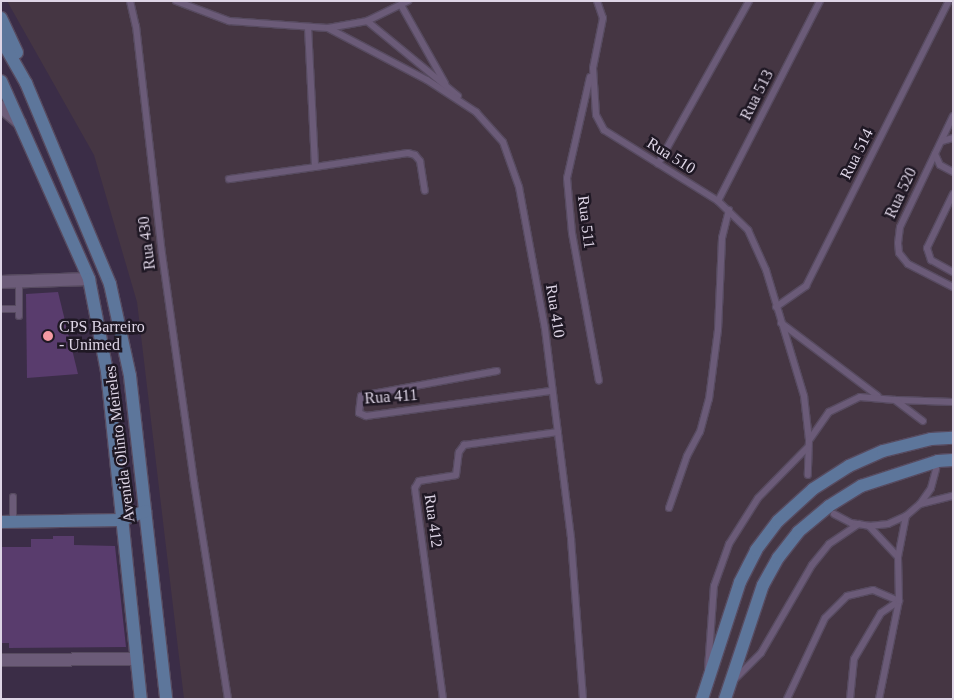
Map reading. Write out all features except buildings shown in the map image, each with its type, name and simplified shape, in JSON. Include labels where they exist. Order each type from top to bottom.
[{"type":"main road","name":"Avenida Olinto Meireles","points":[[1,18],[18,54],[26,83]]},
{"type":"main road","name":"Avenida Olinto Meireles","points":[[1,39],[26,83],[110,284],[130,376],[166,699]]},
{"type":"main road","name":"Avenida Olinto Meireles","points":[[1,82],[23,125],[89,279],[107,372],[140,699]]},
{"type":"main road","points":[[702,699],[740,582],[756,550],[778,521],[813,489],[849,466],[883,451],[931,439],[953,438]]},
{"type":"main road","points":[[724,699],[763,585],[778,558],[798,532],[829,506],[861,486],[938,461],[953,460]]},
{"type":"main road","points":[[7,522],[122,520],[145,511]]},
{"type":"street","name":"Avenida Olinto Meireles","points":[[1,107],[23,125]]},
{"type":"street","points":[[1,282],[89,279]]},
{"type":"street","points":[[1,660],[136,659]]},
{"type":"lane","name":"Rua 430","points":[[130,1],[136,26],[162,254],[194,482],[228,699]]},
{"type":"lane","points":[[176,1],[229,21],[328,28],[367,21],[408,1]]},
{"type":"lane","name":"Rua 510","points":[[598,1],[603,18],[593,68],[592,95],[596,115],[604,130],[718,202],[729,210],[748,230],[766,270],[780,323],[804,396],[809,444],[808,475]]},
{"type":"lane","points":[[658,164],[749,1]]},
{"type":"lane","name":"Rua 513","points":[[718,202],[820,1]]},
{"type":"lane","name":"Rua 514","points":[[776,307],[806,286],[949,1]]},
{"type":"lane","points":[[401,5],[421,36],[447,86]]},
{"type":"lane","points":[[367,21],[476,112]]},
{"type":"lane","points":[[308,27],[315,167]]},
{"type":"lane","name":"Rua 410","points":[[328,28],[428,80],[476,112],[503,142],[520,187],[545,328],[571,539],[583,699]]},
{"type":"lane","name":"Rua 511","points":[[593,68],[567,178],[572,233],[599,380]]},
{"type":"lane","name":"Rua 520","points":[[953,116],[900,227],[898,243],[900,253],[908,264],[953,287]]},
{"type":"lane","points":[[942,141],[953,138]]},
{"type":"lane","points":[[229,179],[408,153],[415,155],[420,161],[425,191]]},
{"type":"lane","points":[[935,154],[940,165],[953,172]]},
{"type":"lane","points":[[953,194],[927,248],[931,260],[953,272]]},
{"type":"lane","points":[[669,508],[687,456],[700,432],[709,399],[718,330],[722,238],[729,210]]},
{"type":"lane","points":[[1,309],[19,313],[19,281]]},
{"type":"lane","points":[[780,323],[878,396]]},
{"type":"lane","name":"Rua 411","points":[[497,371],[361,396],[358,413],[366,416],[552,391]]},
{"type":"lane","points":[[707,682],[714,586],[729,544],[758,498],[809,444],[829,412],[860,397],[878,396],[895,400],[953,402]]},
{"type":"lane","points":[[895,400],[923,421]]},
{"type":"lane","name":"Rua 412","points":[[443,699],[414,488],[420,481],[456,475],[459,452],[464,445],[558,432]]},
{"type":"lane","points":[[834,514],[869,526],[888,524],[906,516],[920,504],[931,488],[936,469]]},
{"type":"lane","points":[[920,504],[953,496]]},
{"type":"lane","points":[[7,522],[13,497]]},
{"type":"lane","points":[[879,699],[899,601],[898,558],[906,516]]},
{"type":"lane","points":[[730,684],[761,653],[812,565],[829,544],[859,524]]},
{"type":"lane","points":[[869,526],[898,558]]},
{"type":"lane","points":[[787,699],[824,618],[848,596],[873,590],[899,601]]},
{"type":"lane","points":[[850,699],[854,660],[881,613],[899,601]]},
{"type":"shaded area","points":[[7,1],[953,1],[953,699],[184,699],[137,302],[94,155]]},
{"type":"place","name":"CPS Barreiro - Unimed","points":[[48,336]]}]
